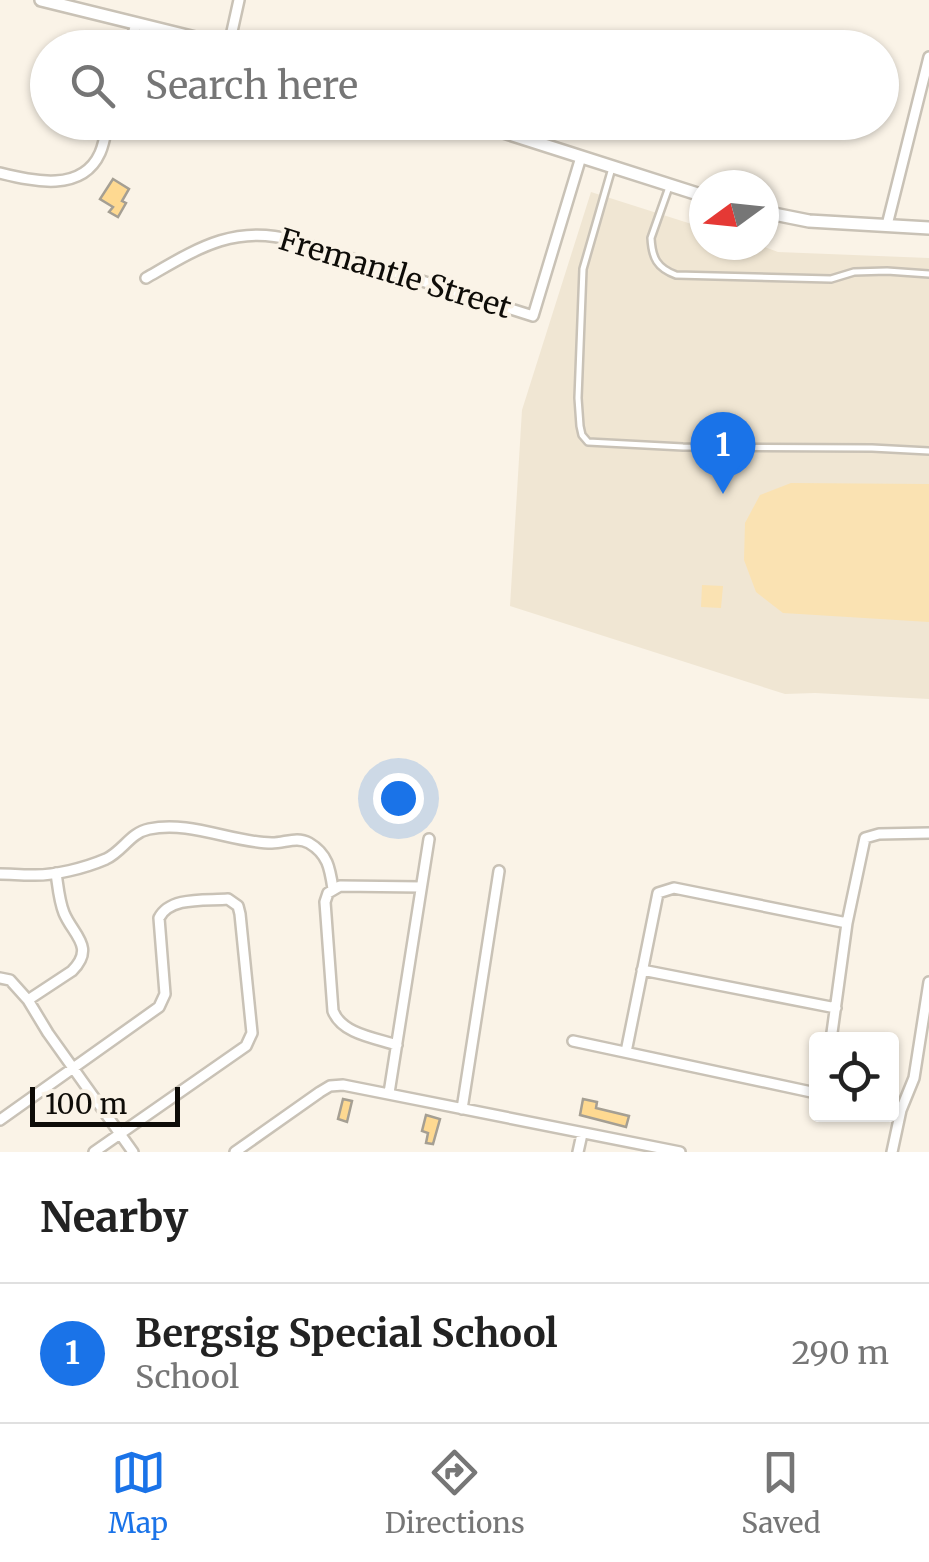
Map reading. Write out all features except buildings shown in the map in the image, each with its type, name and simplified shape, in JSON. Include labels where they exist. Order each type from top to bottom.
[{"type":"street","points":[[41,0],[162,30]]},
{"type":"street","points":[[234,30],[238,0]]},
{"type":"street","points":[[134,30],[136,24]]},
{"type":"street","points":[[887,226],[929,57]]},
{"type":"street","points":[[0,173],[46,182],[70,178],[92,165],[104,140]]},
{"type":"street","points":[[528,140],[689,192]]},
{"type":"street","name":"Fremantle Street","points":[[146,278],[210,243],[262,235],[292,240],[533,316],[581,157]]},
{"type":"street","points":[[779,215],[809,222],[929,228]]},
{"type":"street","points":[[0,874],[56,873],[104,859],[134,834],[148,829],[189,828],[269,843],[303,840],[328,861],[333,889]]},
{"type":"street","points":[[832,1032],[865,838],[878,834],[929,834]]},
{"type":"street","points":[[390,1093],[428,839]]},
{"type":"street","points":[[462,1108],[499,871]]},
{"type":"street","points":[[28,1000],[78,966],[83,952],[79,936],[64,913],[56,873]]},
{"type":"street","points":[[397,1045],[344,1026],[336,1018],[325,916],[328,893],[340,886],[421,887]]},
{"type":"street","points":[[626,1052],[658,893],[662,890],[674,888],[848,923]]},
{"type":"street","points":[[0,1120],[164,1001],[159,918],[165,908],[175,903],[228,899],[234,902],[240,914],[250,1040],[94,1152]]},
{"type":"street","points":[[642,970],[836,1008]]},
{"type":"street","points":[[0,978],[10,980],[28,1000],[133,1152]]},
{"type":"street","points":[[899,1105],[914,1078],[929,982]]},
{"type":"street","points":[[572,1041],[809,1091]]},
{"type":"street","points":[[235,1152],[330,1086],[352,1085],[680,1152]]},
{"type":"street","points":[[892,1152],[895,1122]]},
{"type":"street","points":[[578,1152],[582,1134]]},
{"type":"lane","points":[[612,168],[582,269],[578,398],[580,426],[588,442],[929,452]]},
{"type":"lane","points":[[668,186],[651,247],[660,268],[676,275],[831,279],[854,272],[929,274]]},
{"type":"shaded area","points":[[591,192],[689,223],[689,260],[779,260],[779,252],[929,258],[929,699],[785,694],[510,606],[522,410]]},
{"type":"shaded area","points":[[791,483],[929,484],[929,622],[783,613],[756,592],[744,560],[745,523],[760,495]]},
{"type":"shaded area","points":[[702,585],[723,586],[721,608],[701,607]]},
{"type":"place","name":"Bergsig Special School","points":[[723,494]]}]
